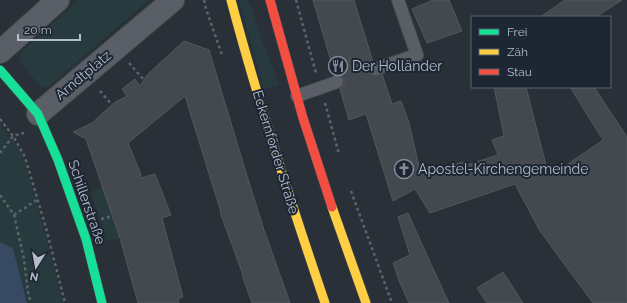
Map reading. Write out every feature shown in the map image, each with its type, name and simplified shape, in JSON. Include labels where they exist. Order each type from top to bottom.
[{"type":"main road","name":"Eckernförder Straße","points":[[231,0],[283,179],[326,303]]},
{"type":"main road","points":[[269,3],[326,189],[366,303]]},
{"type":"main road","points":[[0,70],[38,114]]},
{"type":"main road","name":"Schillerstraße","points":[[38,114],[58,160],[86,239],[102,303]]},
{"type":"street","points":[[0,52],[58,0]]},
{"type":"street","name":"Arndtplatz","points":[[38,114],[173,0]]},
{"type":"lane","points":[[375,69],[417,55],[398,0]]},
{"type":"lane","points":[[297,96],[338,82]]},
{"type":"path","points":[[296,0],[340,158]]},
{"type":"path","points":[[126,60],[144,80]]},
{"type":"path","points":[[97,87],[112,105]]},
{"type":"path","points":[[0,119],[25,158],[38,199],[65,303]]},
{"type":"path","points":[[0,153],[12,136]]},
{"type":"path","points":[[350,188],[392,303]]},
{"type":"path","points":[[0,195],[14,215],[24,259],[28,292],[31,303]]},
{"type":"path","points":[[14,215],[38,199]]},
{"type":"path","points":[[108,217],[112,216]]},
{"type":"green space","points":[[79,0],[149,0],[49,86],[44,88],[40,86],[19,61],[21,52]]},
{"type":"green space","points":[[239,0],[248,0],[279,84],[264,89]]},
{"type":"green space","points":[[0,124],[23,154],[63,303],[0,303]]},
{"type":"green space","points":[[103,187],[120,238],[107,241],[91,192]]},
{"type":"water","points":[[0,242],[13,248],[27,303],[0,303]]},
{"type":"building","points":[[313,0],[354,0],[373,62],[368,67],[368,72],[370,75],[374,76],[382,74],[392,104],[401,101],[409,123],[421,175],[466,161],[467,165],[498,155],[492,140],[504,136],[494,88],[526,88],[549,177],[603,140],[571,88],[595,88],[627,137],[627,303],[593,303],[540,231],[515,184],[430,213],[415,189],[393,201],[366,114],[349,120],[340,89],[343,87],[344,80],[342,76],[335,75]]},
{"type":"building","points":[[433,0],[449,0],[462,31],[427,43],[412,9]]},
{"type":"building","points":[[565,0],[622,0],[598,16],[541,16]]},
{"type":"building","points":[[184,41],[209,50],[264,230],[290,303],[252,303],[220,212],[185,96],[128,143],[141,178],[155,174],[171,215],[162,218],[183,297],[178,299],[179,303],[138,303],[120,238],[86,139],[73,132],[92,123],[114,103],[127,96],[122,89],[135,79],[140,86],[147,75]]},
{"type":"building","points":[[408,213],[449,303],[409,303],[393,263],[410,255],[398,217]]},
{"type":"building","points":[[503,272],[523,303],[487,303],[477,288]]},
{"type":"traffic: fast","points":[[0,70],[38,114],[58,160],[86,239],[102,303]]},
{"type":"traffic: slow","points":[[231,0],[275,152],[325,303]]},
{"type":"traffic: slow","points":[[332,207],[366,303]]},
{"type":"traffic: jam","points":[[270,0],[303,118],[332,207]]},
{"type":"place","name":"Der Holländer","points":[[338,66]]},
{"type":"place","name":"Apostel-Kirchengemeinde","points":[[404,169]]}]
